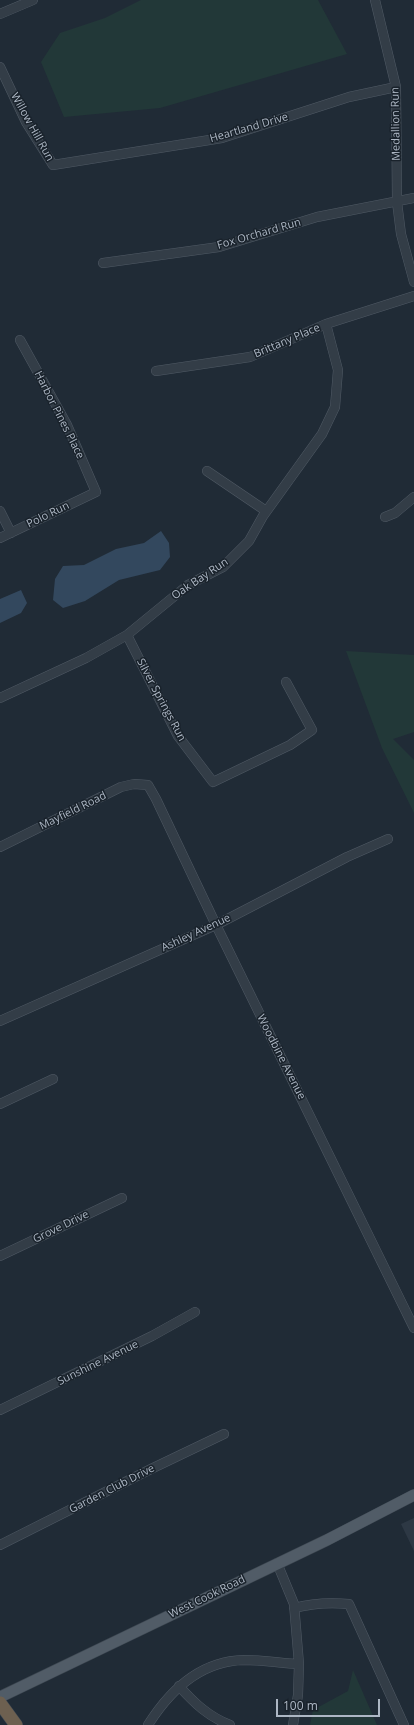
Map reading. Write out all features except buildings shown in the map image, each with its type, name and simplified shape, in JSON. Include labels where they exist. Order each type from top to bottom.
[{"type":"highway","points":[[0,1703],[16,1725]]},
{"type":"main road","name":"West Cook Road","points":[[0,1697],[327,1540],[414,1495]]},
{"type":"street","points":[[0,14],[33,0]]},
{"type":"street","name":"Medallion Run","points":[[375,0],[396,87],[397,202],[401,234],[414,282]]},
{"type":"street","name":"Willow Hill Run","points":[[0,67],[26,122],[53,165]]},
{"type":"street","name":"Heartland Drive","points":[[53,165],[222,138],[349,97],[396,87]]},
{"type":"street","name":"Fox Orchard Run","points":[[103,263],[219,247],[317,217],[414,198]]},
{"type":"street","name":"Brittany Place","points":[[156,371],[250,358],[326,324],[414,296]]},
{"type":"street","name":"Oak Bay Run","points":[[0,698],[86,658],[127,635],[188,585],[223,567],[249,541],[266,511],[322,434],[335,407],[338,370],[326,324]]},
{"type":"street","name":"Harbor Pines Place","points":[[20,340],[67,425],[96,492]]},
{"type":"street","points":[[207,471],[266,511]]},
{"type":"street","name":"Polo Run","points":[[0,538],[96,492]]},
{"type":"street","points":[[385,517],[395,513],[414,497]]},
{"type":"street","points":[[0,511],[11,533]]},
{"type":"street","name":"Silver Springs Run","points":[[127,635],[178,736],[213,782],[290,745],[312,730],[286,682]]},
{"type":"street","name":"Mayfield Road","points":[[0,846],[121,788],[134,784],[148,785]]},
{"type":"street","name":"Woodbine Avenue","points":[[148,785],[414,1328]]},
{"type":"street","name":"Ashley Avenue","points":[[0,1021],[216,925],[347,857],[388,839]]},
{"type":"street","points":[[0,1104],[53,1079]]},
{"type":"street","name":"Grove Drive","points":[[0,1256],[122,1198]]},
{"type":"street","name":"Sunshine Avenue","points":[[0,1410],[152,1336],[195,1312]]},
{"type":"street","name":"Garden Club Drive","points":[[0,1545],[224,1434]]},
{"type":"street","points":[[277,1563],[294,1608],[299,1664],[298,1695],[293,1725]]},
{"type":"street","points":[[294,1608],[311,1603],[328,1602],[349,1604],[404,1725]]},
{"type":"street","points":[[148,1725],[167,1698],[179,1686],[192,1675],[219,1664],[238,1661],[299,1664]]},
{"type":"street","points":[[179,1686],[193,1702],[214,1719],[230,1725]]},
{"type":"shaded area","points":[[414,1518],[414,1551],[401,1524]]},
{"type":"green space","points":[[141,0],[318,0],[347,54],[160,108],[64,117],[41,62],[60,33],[105,18]]},
{"type":"green space","points":[[346,651],[414,655],[414,732],[393,739],[414,760],[414,813],[382,748]]},
{"type":"green space","points":[[353,1670],[377,1725],[310,1725],[313,1710],[348,1691]]},
{"type":"water","points":[[161,531],[169,543],[170,557],[160,570],[119,580],[85,601],[63,608],[53,600],[55,579],[63,566],[84,565],[116,549],[144,543]]},
{"type":"water","points":[[21,590],[27,603],[21,613],[0,623],[0,599]]}]
